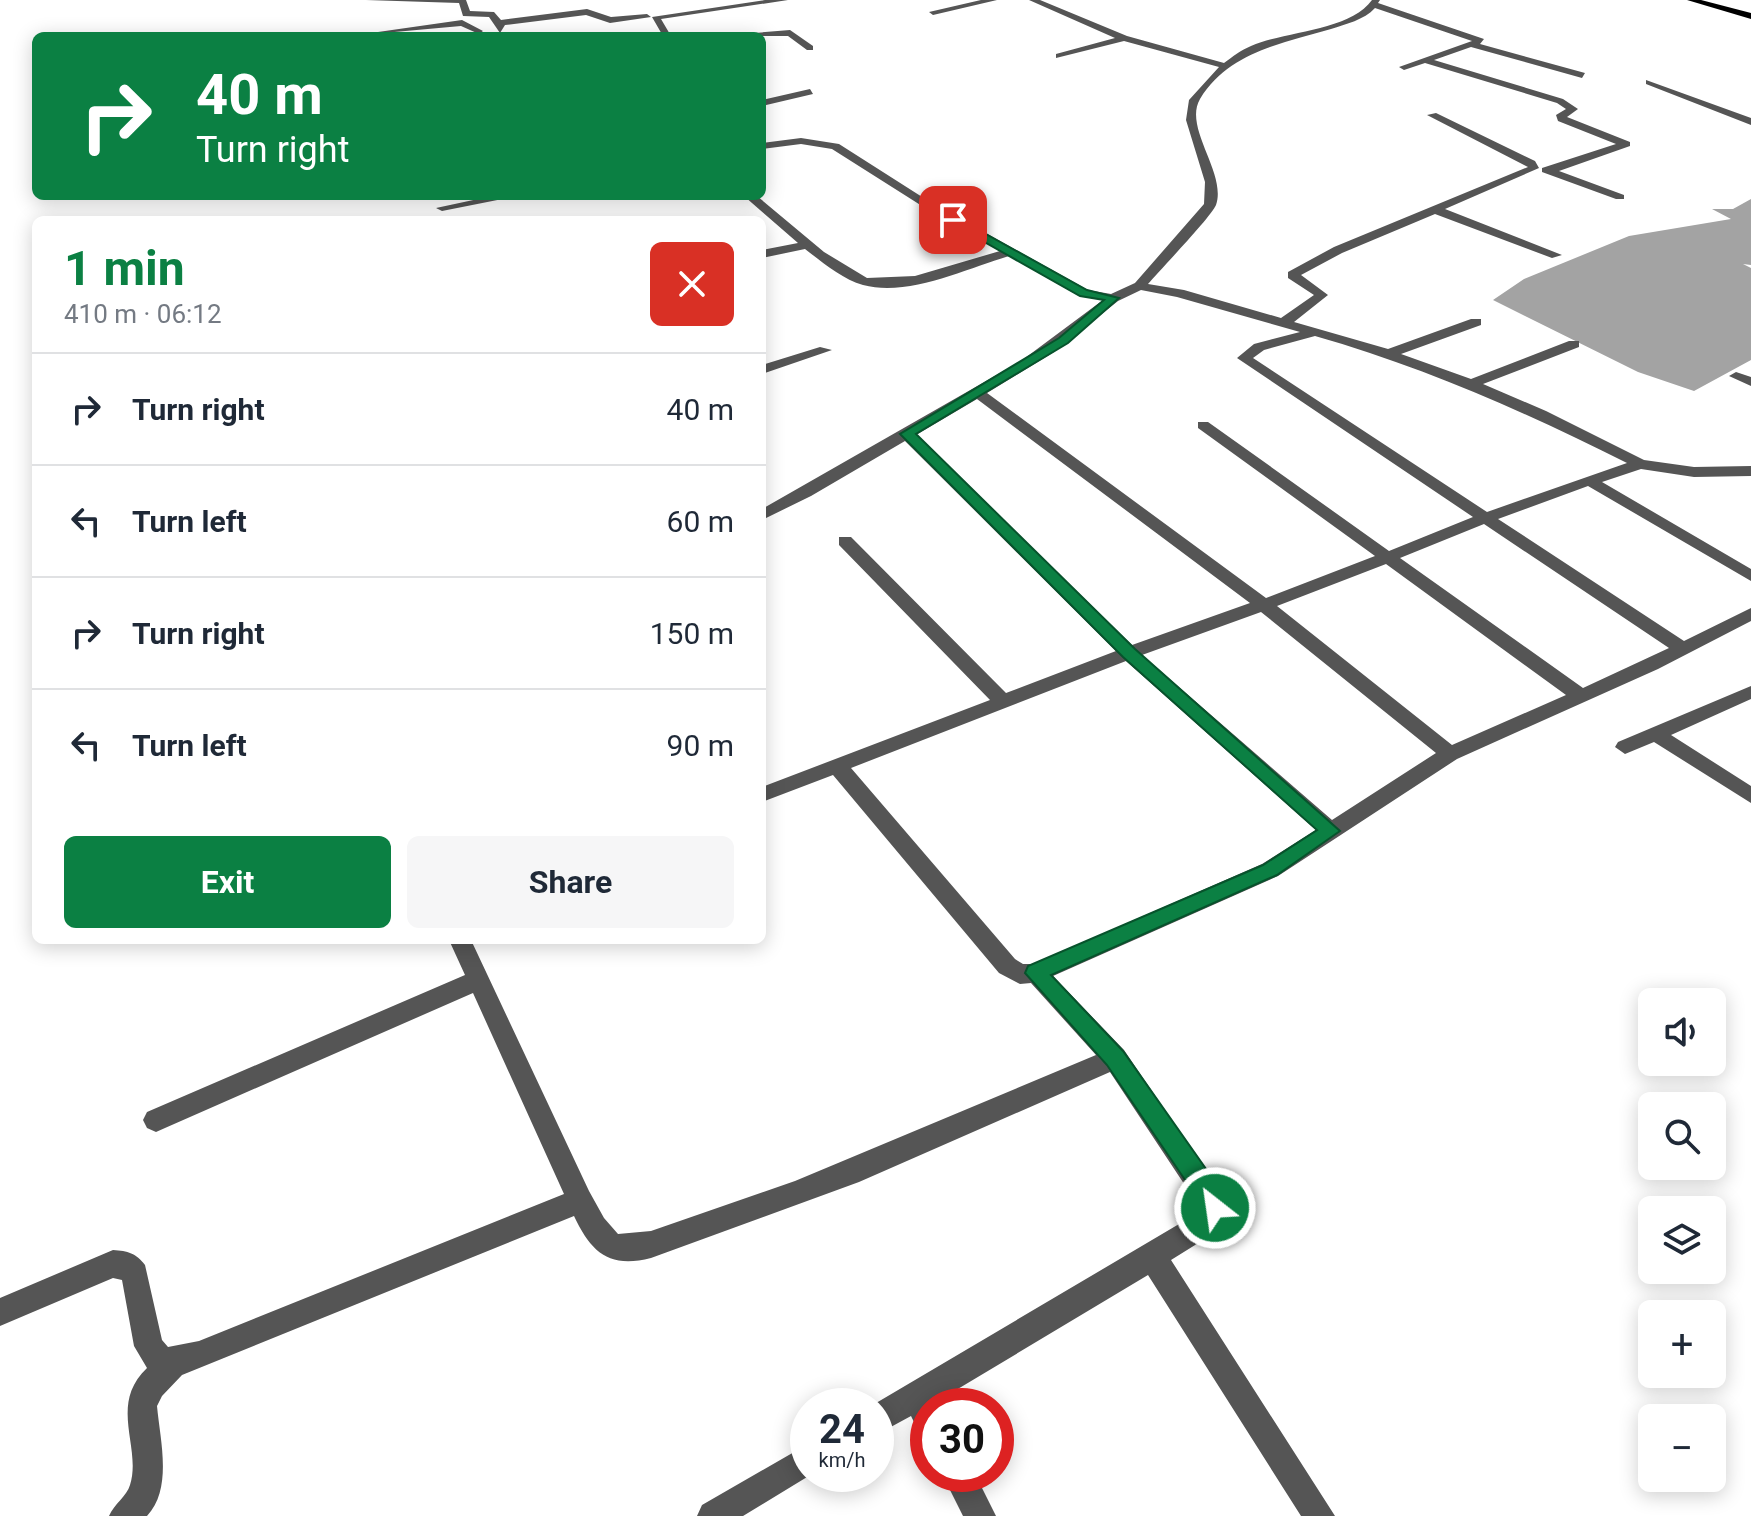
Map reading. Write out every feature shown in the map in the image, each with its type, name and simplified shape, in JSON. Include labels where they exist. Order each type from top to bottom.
[{"type":"main road","points":[[1691,0],[1751,16]]},
{"type":"street","points":[[370,0],[463,1],[466,14],[491,14],[499,26],[509,32]]},
{"type":"street","points":[[639,0],[642,16],[651,17],[664,32]]},
{"type":"street","points":[[472,32],[587,12],[610,20],[784,0]]},
{"type":"street","points":[[933,12],[993,0]]},
{"type":"street","points":[[1033,0],[1124,38],[1225,66]]},
{"type":"street","points":[[766,513],[856,466],[977,393],[1064,340],[1113,298],[1139,286],[1210,205],[1211,182],[1191,120],[1194,100],[1225,66],[1254,48],[1349,21],[1375,3],[1481,41],[1404,67]]},
{"type":"street","points":[[387,32],[462,23],[479,31]]},
{"type":"street","points":[[766,34],[790,33],[810,48]]},
{"type":"street","points":[[1059,56],[1124,38]]},
{"type":"street","points":[[1472,45],[1582,75]]},
{"type":"street","points":[[1425,60],[1560,101],[1573,109],[1561,115],[1562,119],[1626,144],[1548,171]]},
{"type":"street","points":[[1649,82],[1751,122]]},
{"type":"street","points":[[766,100],[810,92]]},
{"type":"street","points":[[1432,115],[1535,166],[1620,197]]},
{"type":"street","points":[[766,145],[801,141],[835,146],[1009,252],[1084,293],[1113,298]]},
{"type":"street","points":[[1283,323],[1322,295],[1292,275],[1338,250],[1535,166]]},
{"type":"street","points":[[442,208],[489,200]]},
{"type":"street","points":[[755,200],[810,244],[865,281],[880,284],[1009,252]]},
{"type":"street","points":[[1433,209],[1556,255]]},
{"type":"street","points":[[766,253],[810,244]]},
{"type":"street","points":[[1139,286],[1179,293],[1388,354],[1541,414],[1640,464],[1694,472],[1751,471]]},
{"type":"street","points":[[1388,354],[1476,322]]},
{"type":"street","points":[[1314,332],[1259,347],[1244,358],[1683,649]]},
{"type":"street","points":[[1471,384],[1574,344]]},
{"type":"street","points":[[766,369],[825,350]]},
{"type":"street","points":[[1736,376],[1751,382]]},
{"type":"street","points":[[977,393],[1092,473],[1266,604],[1450,754]]},
{"type":"street","points":[[1203,425],[1581,696]]},
{"type":"street","points":[[907,434],[1129,653],[1331,831]]},
{"type":"street","points":[[766,794],[1485,518],[1640,464]]},
{"type":"street","points":[[1590,481],[1751,576]]},
{"type":"street","points":[[845,541],[1003,702]]},
{"type":"street","points":[[838,767],[1007,966],[1020,974],[1036,973],[1270,870],[1450,754],[1683,649],[1751,614]]},
{"type":"street","points":[[1625,747],[1751,692]]},
{"type":"street","points":[[1655,734],[1751,796]]},
{"type":"street","points":[[462,944],[594,1228],[611,1246],[630,1250],[721,1221],[874,1162],[1115,1058]]},
{"type":"street","points":[[950,1388],[1206,1223],[1215,1208],[1210,1194],[1115,1058],[1036,973]]},
{"type":"street","points":[[156,1120],[478,980]]},
{"type":"street","points":[[0,1312],[113,1264],[128,1265],[135,1275],[149,1346],[160,1361],[174,1363],[199,1356],[580,1200]]},
{"type":"street","points":[[1152,1256],[1319,1516]]},
{"type":"street","points":[[125,1516],[142,1498],[147,1481],[142,1405],[145,1393],[174,1363]]},
{"type":"street","points":[[713,1516],[790,1470]]},
{"type":"street","points":[[967,1492],[980,1516]]},
{"type":"shaded area","points":[[1751,199],[1751,265],[1743,264],[1751,268],[1751,360],[1694,391],[1638,372],[1493,300],[1524,279],[1629,236],[1731,219],[1712,209],[1733,209]]},
{"type":"route","points":[[953,220],[1084,293],[1113,298],[1064,340],[907,434],[1129,653],[1331,831],[1270,870],[1036,973],[1115,1058],[1210,1194],[1215,1208]]}]
